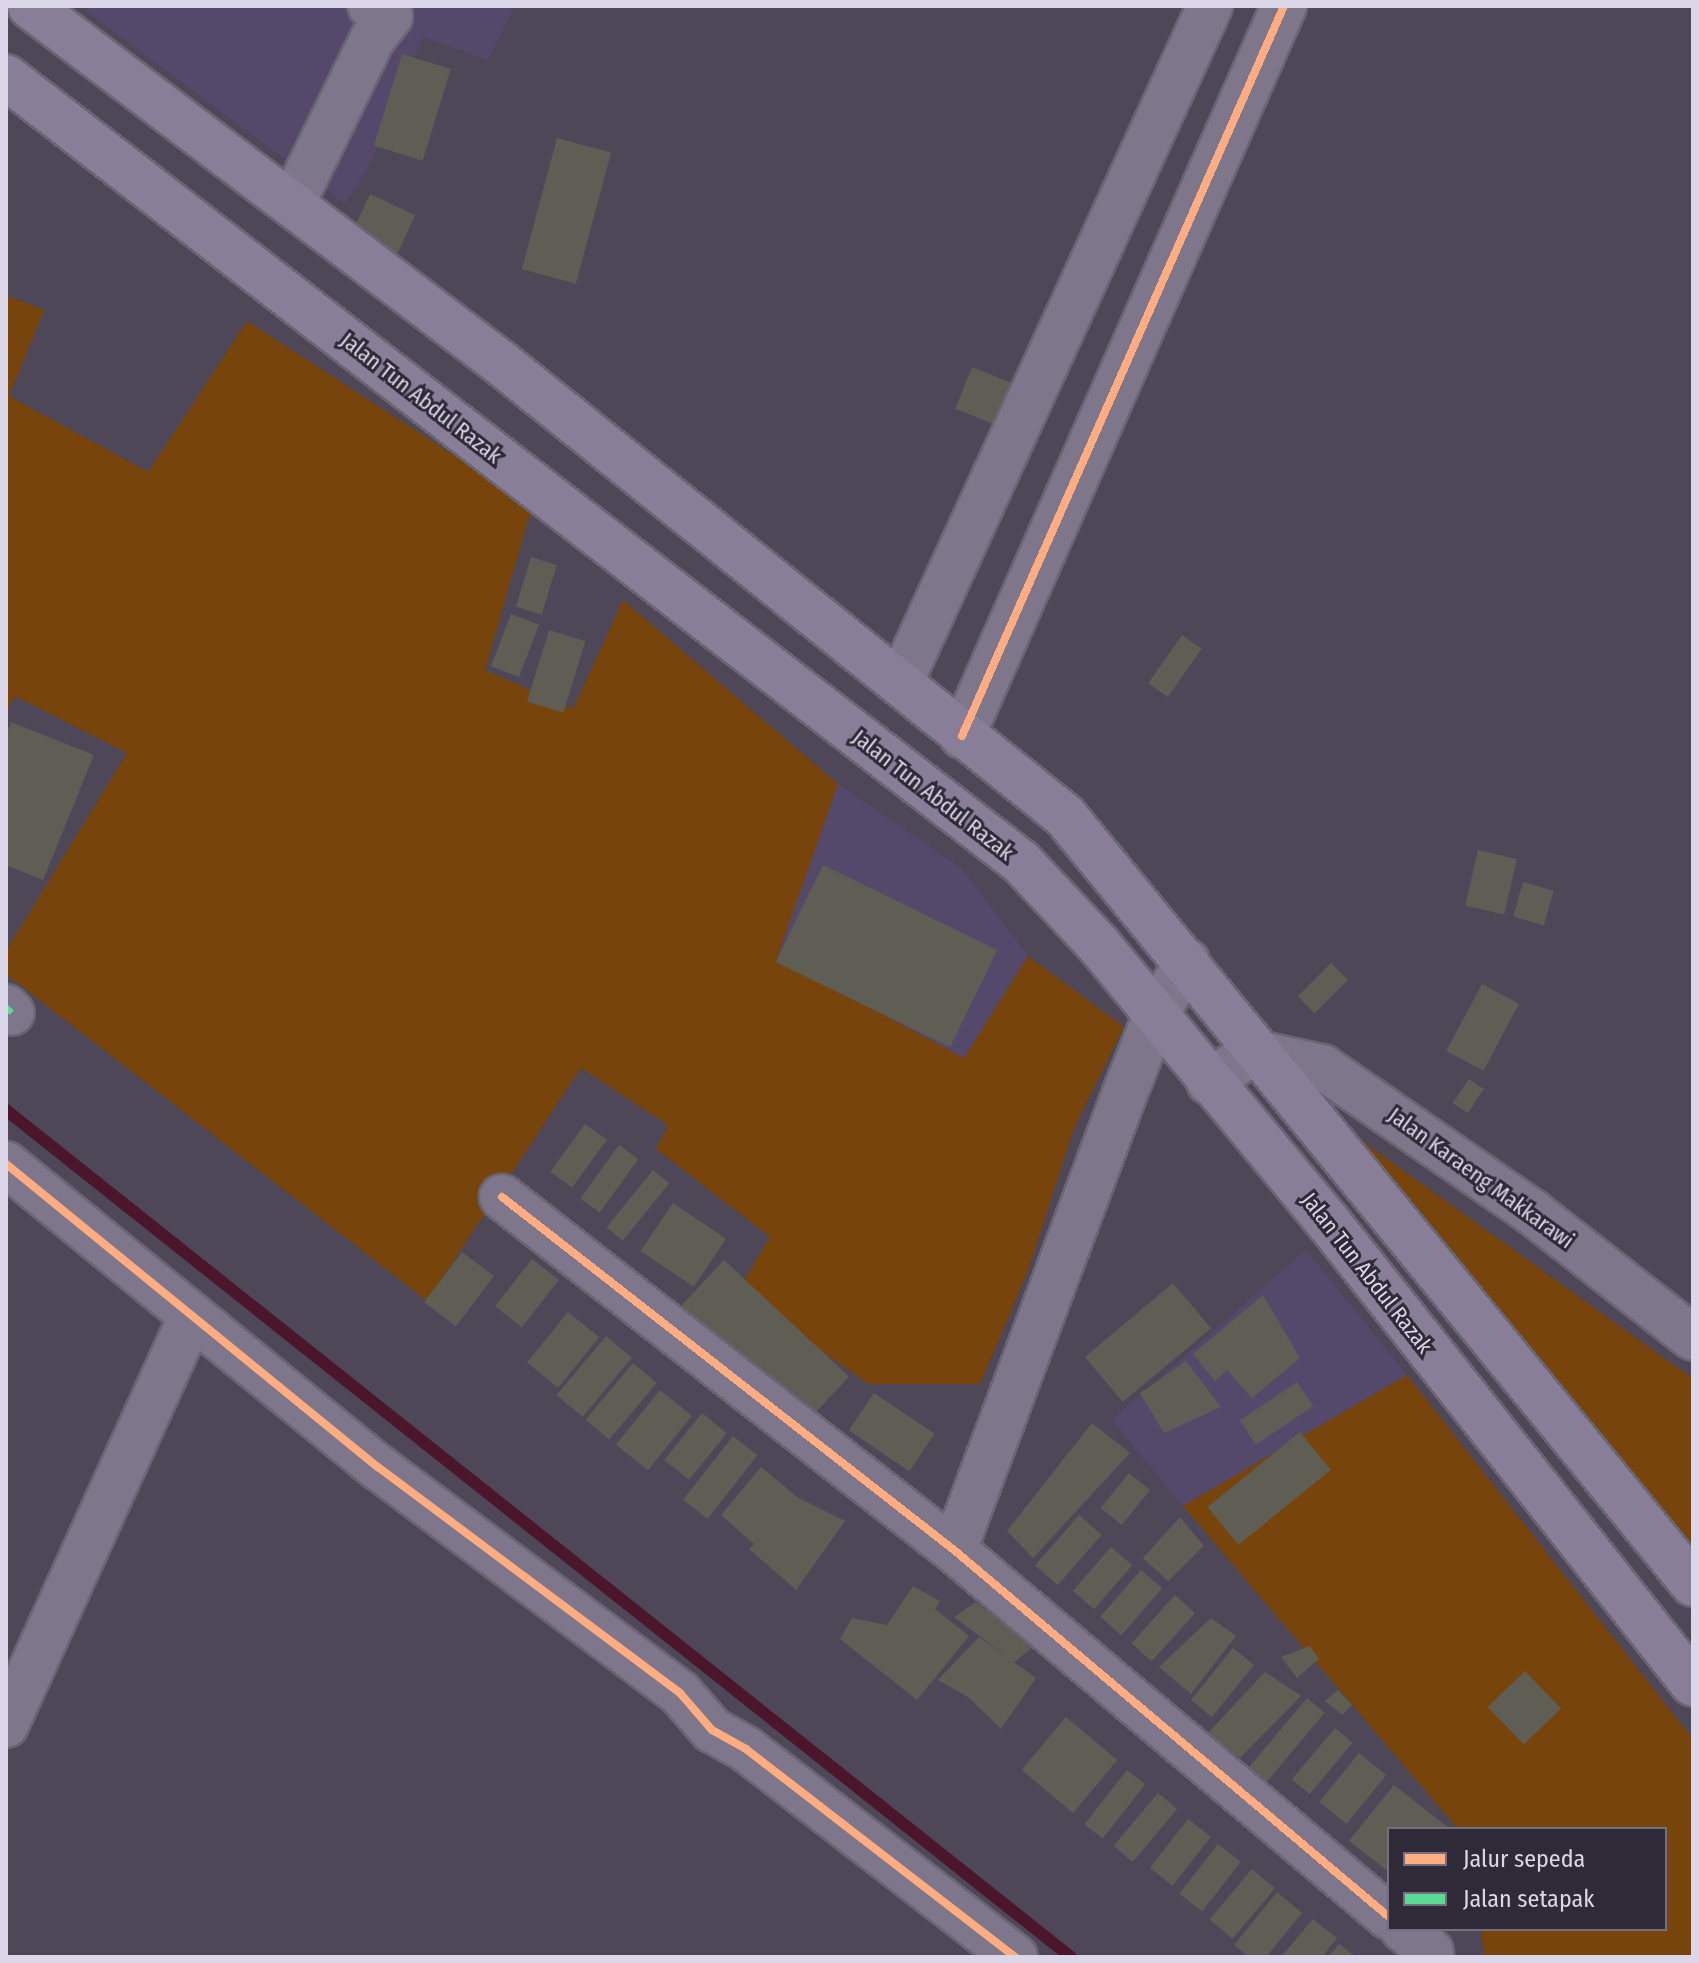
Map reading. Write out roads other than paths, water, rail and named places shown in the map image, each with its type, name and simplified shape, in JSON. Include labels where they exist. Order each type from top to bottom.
[{"type":"main road","points":[[30,6],[501,363],[1065,816],[1187,962],[1253,1052],[1693,1584]]},
{"type":"main road","name":"Jalan Tun Abdul Razak","points":[[6,77],[1021,862],[1156,1014],[1209,1082],[1329,1223],[1693,1684]]},
{"type":"street","points":[[900,683],[1210,6]]},
{"type":"street","points":[[962,736],[1284,6]]},
{"type":"street","points":[[292,204],[373,38],[392,9]]},
{"type":"street","points":[[954,1550],[1156,1014],[1187,962]]},
{"type":"street","points":[[1209,1082],[1253,1052]]},
{"type":"street","name":"Jalan Karaeng Makkarawi","points":[[1253,1052],[1306,1060],[1413,1127],[1693,1338]]},
{"type":"street","points":[[6,1164],[378,1467],[680,1693],[712,1730],[746,1749],[1015,1957]]},
{"type":"street","points":[[502,1197],[954,1550],[1387,1915]]},
{"type":"street","points":[[6,1725],[192,1315]]},
{"type":"waterway","points":[[6,1110],[1071,1957]]}]
